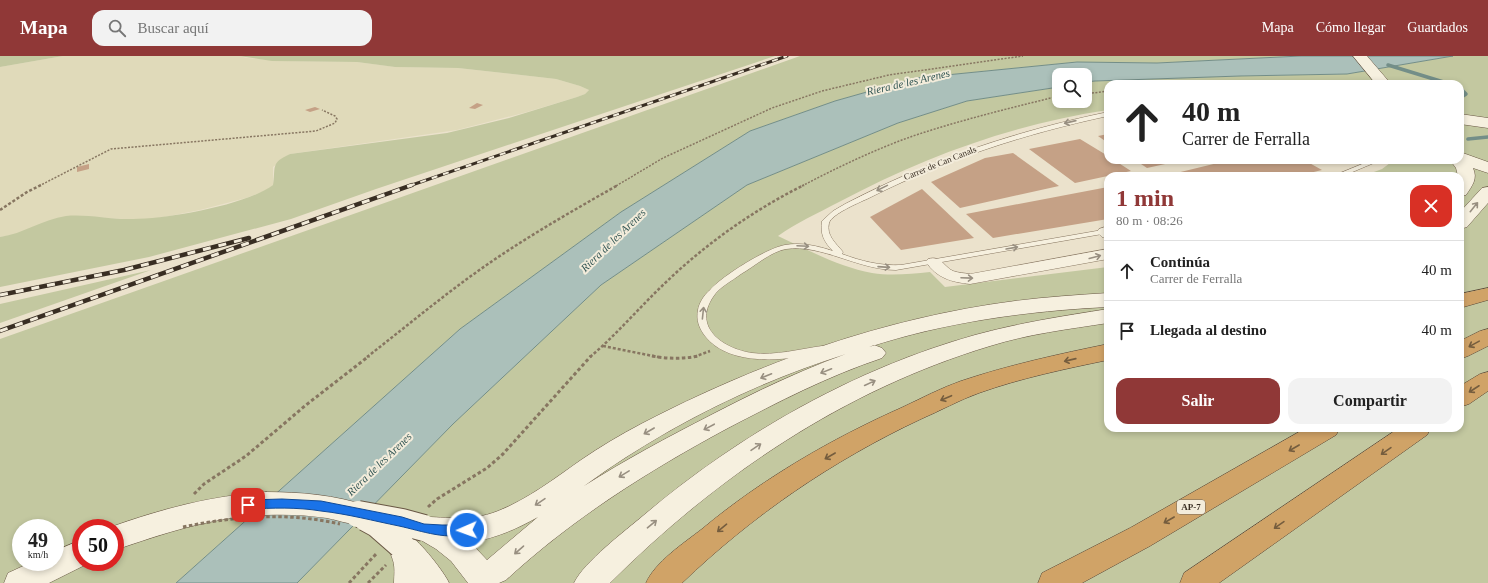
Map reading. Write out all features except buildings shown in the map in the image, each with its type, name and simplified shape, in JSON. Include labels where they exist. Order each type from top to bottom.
[{"type":"highway","points":[[1464,300],[1488,294]]},
{"type":"highway","points":[[1464,350],[1488,336]]},
{"type":"highway","points":[[661,583],[732,520],[782,484],[878,427],[969,388],[1068,360],[1104,353]]},
{"type":"highway","points":[[1464,395],[1488,380]]},
{"type":"highway","name":"AP-7","points":[[1053,583],[1140,536],[1320,432]]},
{"type":"highway","points":[[1195,583],[1412,432]]},
{"type":"main road","points":[[1360,56],[1381,80]]},
{"type":"main road","points":[[1464,120],[1482,122]]},
{"type":"main road","points":[[1464,159],[1488,168]]},
{"type":"main road","points":[[1462,164],[1467,173],[1466,182],[1464,185]]},
{"type":"main road","points":[[1464,219],[1488,192]]},
{"type":"main road","points":[[404,541],[493,525],[516,516],[619,448],[696,407],[742,385],[788,367],[886,334],[970,315],[1073,301],[1104,301]]},
{"type":"main road","points":[[404,541],[437,535],[460,550],[470,561],[490,577],[556,520],[609,484],[658,454],[772,394],[819,373],[866,355],[915,340],[1104,302]]},
{"type":"main road","points":[[573,583],[588,571],[622,549],[666,513],[758,445],[788,426],[845,395],[914,364],[981,341],[1046,326],[1104,317]]},
{"type":"main road","points":[[124,535],[236,506],[282,503],[327,507],[350,519],[377,524],[404,541],[434,583]]},
{"type":"main road","points":[[404,541],[410,568],[409,583]]},
{"type":"main road","points":[[589,583],[622,549]]},
{"type":"main road","points":[[19,583],[72,557]]},
{"type":"main road","points":[[31,583],[72,558]]},
{"type":"street","points":[[934,262],[940,271],[951,277],[970,279],[1104,255]]},
{"type":"lane","name":"Carrer de Can Canals","points":[[847,258],[828,242],[824,228],[826,221],[840,210],[884,187],[972,150],[1047,127],[1104,115]]},
{"type":"lane","points":[[1347,172],[1368,164]]},
{"type":"lane","name":"Carrer de Can Canals","points":[[856,344],[766,356],[740,353],[720,345],[711,338],[706,332],[702,315],[708,296],[723,283],[772,252],[786,247],[815,247],[863,264],[880,267],[901,267],[1104,233]]},
{"type":"path","points":[[183,519],[204,484],[246,456],[306,405],[460,284],[534,234],[663,158],[772,108],[822,91],[889,75],[1023,56]]},
{"type":"path","points":[[1092,93],[1104,92]]},
{"type":"path","points":[[368,583],[437,499],[487,468],[503,454],[585,362],[603,346],[663,285],[722,234],[778,198],[829,172],[911,137],[980,115],[1052,98]]},
{"type":"path","points":[[0,210],[27,192],[111,149],[316,131],[335,123],[337,119],[336,116],[322,110]]},
{"type":"path","points":[[603,346],[644,355],[679,358],[706,354],[720,345]]},
{"type":"path","points":[[183,519],[229,519],[274,516],[322,520],[350,519]]},
{"type":"path","points":[[349,583],[404,541]]},
{"type":"shaded area","points":[[63,56],[239,56],[286,61],[357,62],[396,67],[458,68],[556,79],[589,90],[585,94],[577,97],[527,112],[457,130],[290,154],[273,167],[273,185],[267,190],[246,198],[200,210],[154,219],[123,219],[77,216],[13,235],[0,237],[0,67]]},
{"type":"green space","points":[[0,56],[63,56],[0,67]]},
{"type":"green space","points":[[239,56],[775,56],[376,189],[291,219],[149,257],[0,287],[0,237],[17,233],[49,220],[66,216],[91,216],[125,219],[148,218],[186,214],[206,210],[245,199],[273,185],[275,166],[279,160],[290,154],[447,133],[509,118],[577,97],[585,94],[589,90],[556,79],[458,68],[395,67],[357,62],[272,61]]},
{"type":"green space","points":[[800,56],[1301,56],[1157,63],[1077,62],[916,78],[835,101],[750,131],[621,212],[460,329],[176,583],[0,583],[0,339]]},
{"type":"green space","points":[[1453,56],[1488,56],[1488,583],[297,583],[453,424],[601,285],[747,185],[898,123],[967,101],[1052,88],[1052,108],[1092,108],[1092,81],[1104,81],[1104,111],[1038,124],[969,144],[871,186],[807,218],[778,236],[824,258],[848,267],[872,273],[908,274],[930,272],[945,287],[1104,267],[1104,432],[1464,432],[1464,172],[1374,172],[1382,169],[1389,164],[1464,164],[1464,80],[1124,80],[1347,74]]},
{"type":"green space","points":[[151,270],[0,323],[0,304]]},
{"type":"water","name":"Riera de les Arenes","points":[[1301,56],[1453,56],[1347,74],[1092,81],[1092,68],[1052,68],[1052,88],[967,101],[898,123],[747,185],[601,285],[453,424],[297,583],[176,583],[460,329],[621,212],[750,131],[835,101],[916,78],[1077,62],[1157,63]]},
{"type":"waterway","points":[[1388,65],[1437,80]]},
{"type":"waterway","points":[[1464,92],[1466,94],[1464,95]]},
{"type":"waterway","points":[[1468,139],[1488,137]]},
{"type":"railway","points":[[409,186],[787,56]]},
{"type":"railway","points":[[0,331],[412,185]]},
{"type":"railway","points":[[0,295],[124,270],[249,238]]},
{"type":"route","points":[[248,505],[282,503],[339,508],[358,514],[402,522],[424,528],[467,530]]}]
